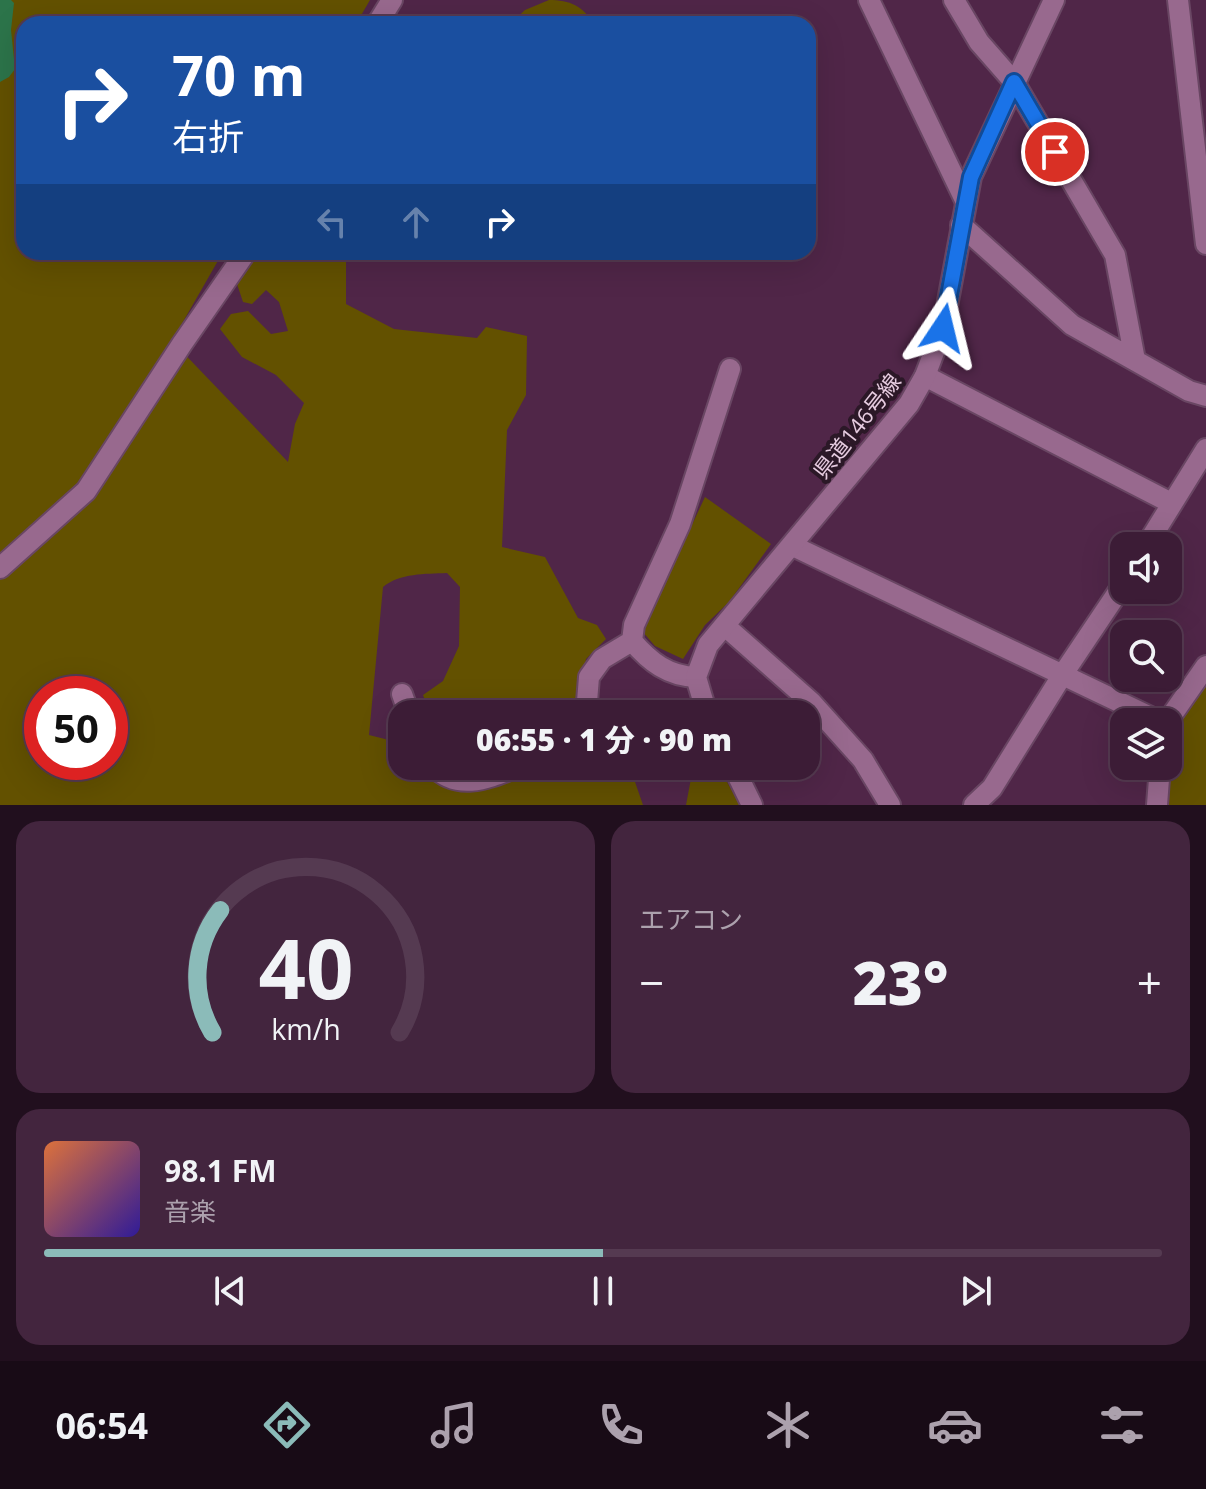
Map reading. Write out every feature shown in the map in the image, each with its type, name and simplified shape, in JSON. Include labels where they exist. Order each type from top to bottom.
[{"type":"street","points":[[869,0],[965,200]]},
{"type":"street","points":[[954,0],[979,42],[1014,82],[1115,255],[1135,360]]},
{"type":"street","name":"県道146号線","points":[[696,677],[708,645],[909,404],[925,376],[943,328],[965,200],[980,153],[1054,0]]},
{"type":"street","points":[[1178,0],[1206,244]]},
{"type":"street","points":[[961,225],[1072,325],[1189,391],[1206,396]]},
{"type":"street","points":[[0,568],[86,491],[240,260]]},
{"type":"street","points":[[632,641],[634,625],[680,524],[730,369]]},
{"type":"street","points":[[925,376],[1171,503]]},
{"type":"street","points":[[1154,532],[1206,449]]},
{"type":"street","points":[[793,546],[1135,708]]},
{"type":"street","points":[[974,805],[992,788],[1110,604]]},
{"type":"street","points":[[725,626],[811,702],[863,760],[890,805]]},
{"type":"street","points":[[632,641],[666,671],[696,677],[703,700]]},
{"type":"street","points":[[587,700],[589,677],[602,659],[632,641]]},
{"type":"street","points":[[1174,708],[1206,666]]},
{"type":"street","points":[[402,694],[404,700]]},
{"type":"street","points":[[454,780],[485,780]]},
{"type":"street","points":[[740,780],[752,805]]},
{"type":"street","points":[[1157,805],[1159,780]]},
{"type":"shaded area","points":[[0,0],[370,0],[361,16],[16,16],[16,260],[218,260],[172,341],[288,462],[295,424],[304,403],[276,375],[242,357],[220,329],[231,314],[248,311],[271,334],[288,331],[279,302],[266,290],[252,304],[243,302],[236,281],[254,260],[346,260],[346,304],[394,329],[477,338],[486,327],[527,336],[526,395],[507,430],[502,547],[545,557],[578,618],[597,625],[606,639],[586,659],[579,700],[425,700],[423,695],[443,681],[459,646],[460,587],[447,573],[397,579],[383,587],[369,735],[388,740],[388,780],[439,780],[463,792],[507,780],[634,780],[643,805],[0,805]]},
{"type":"shaded area","points":[[0,0],[14,3],[11,30],[15,69],[0,82]]},
{"type":"shaded area","points":[[549,0],[563,1],[575,5],[587,16],[519,16]]},
{"type":"shaded area","points":[[705,497],[771,544],[729,602],[705,625],[683,659],[655,646],[642,631]]},
{"type":"shaded area","points":[[1206,684],[1206,805],[1168,805],[1169,780],[1182,780],[1182,718]]},
{"type":"shaded area","points":[[691,780],[726,780],[740,805],[686,805]]},
{"type":"route","points":[[943,328],[971,177],[1014,82],[1055,152]]}]
